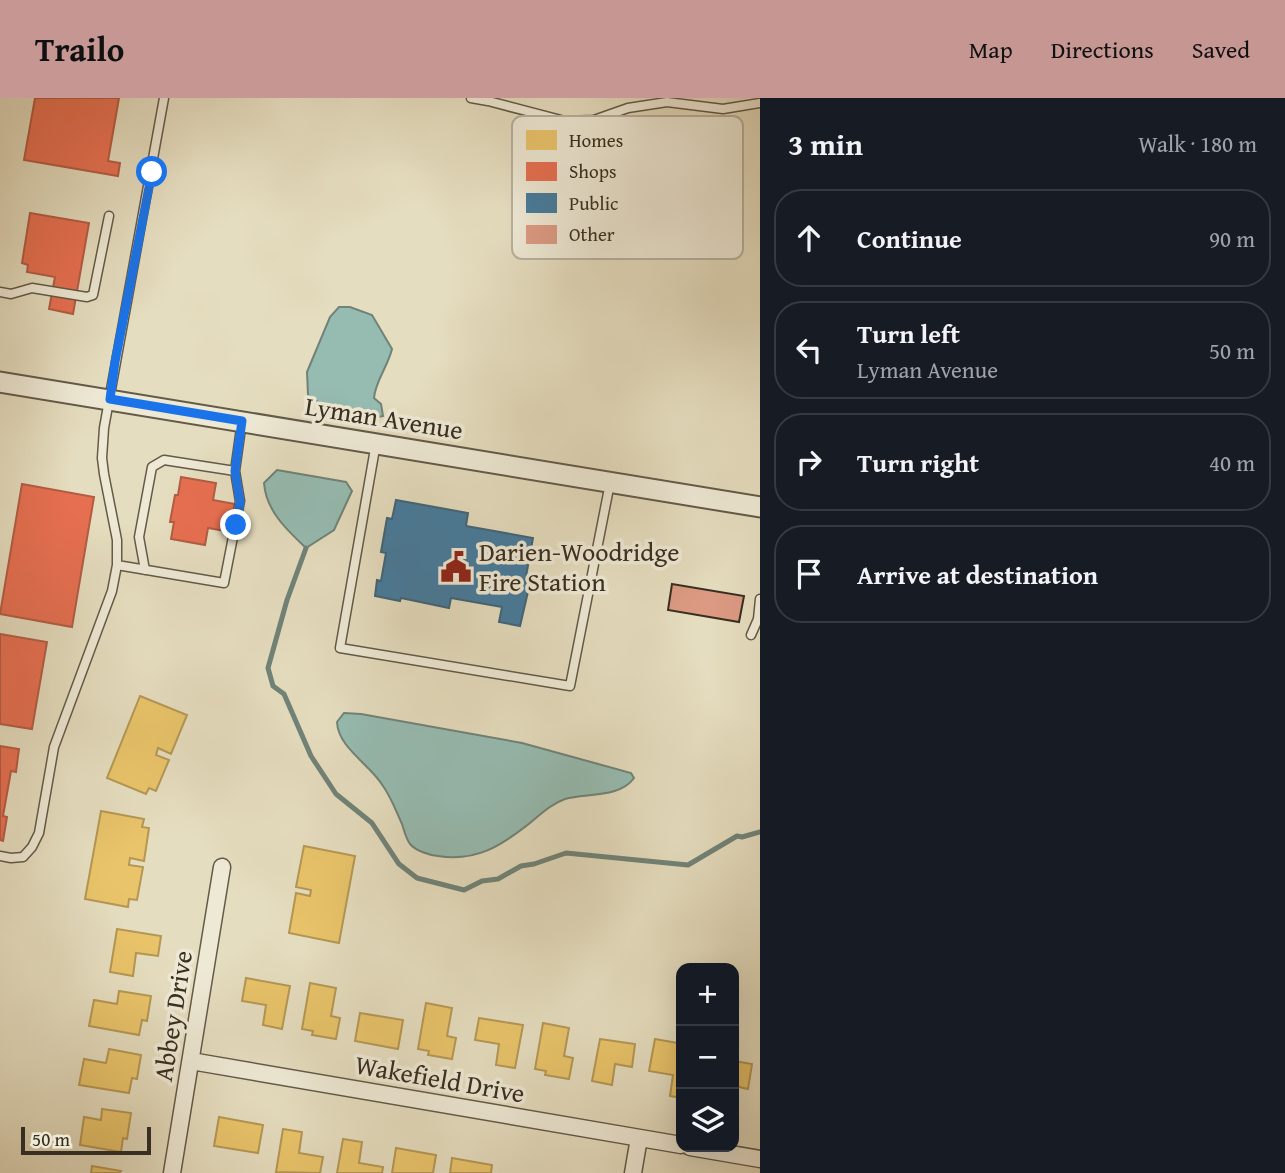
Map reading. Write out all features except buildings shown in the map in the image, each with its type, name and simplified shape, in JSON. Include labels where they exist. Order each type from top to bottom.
[{"type":"street","name":"Lyman Avenue","points":[[0,382],[760,507]]},
{"type":"street","name":"Abbey Drive","points":[[172,1173],[222,867]]},
{"type":"street","name":"Wakefield Drive","points":[[191,1061],[676,1144]]},
{"type":"street","points":[[633,1173],[639,1138]]},
{"type":"street","points":[[719,1152],[760,1159]]},
{"type":"lane","points":[[0,856],[23,857],[32,848],[39,833],[54,747],[112,591],[117,565],[117,540],[102,458],[110,399],[164,98]]},
{"type":"lane","points":[[471,98],[547,116]]},
{"type":"lane","points":[[605,116],[628,108],[667,102],[723,109],[760,103]]},
{"type":"lane","points":[[0,292],[11,294],[32,288],[87,297],[93,295],[109,216]]},
{"type":"lane","points":[[117,565],[224,583],[240,502],[235,471],[242,421]]},
{"type":"lane","points":[[376,443],[340,648],[570,686],[610,482]]},
{"type":"lane","points":[[145,570],[139,537],[152,467],[164,460],[235,471]]},
{"type":"lane","points":[[751,635],[758,619],[760,599]]},
{"type":"water","points":[[339,307],[350,307],[372,315],[392,349],[374,398],[381,404],[383,416],[354,416],[324,405],[308,395],[307,372],[330,317]]},
{"type":"water","points":[[277,470],[346,482],[352,491],[334,530],[306,548],[279,519],[269,502],[264,483]]},
{"type":"water","points":[[344,713],[522,743],[631,773],[634,778],[612,792],[560,801],[509,839],[487,850],[464,857],[431,855],[410,844],[386,790],[343,740],[337,722]]},
{"type":"waterway","points":[[306,548],[287,600],[268,668],[273,686],[284,694],[311,756],[336,794],[372,823],[399,864],[417,878],[464,890],[482,881],[498,879],[521,866],[566,853],[688,865],[737,836],[760,832]]},
{"type":"place","name":"Darien-Woodridge Fire Station","points":[[456,567]]},
{"type":"route","points":[[152,172],[110,399],[242,421],[235,471],[240,489],[236,525]]}]
